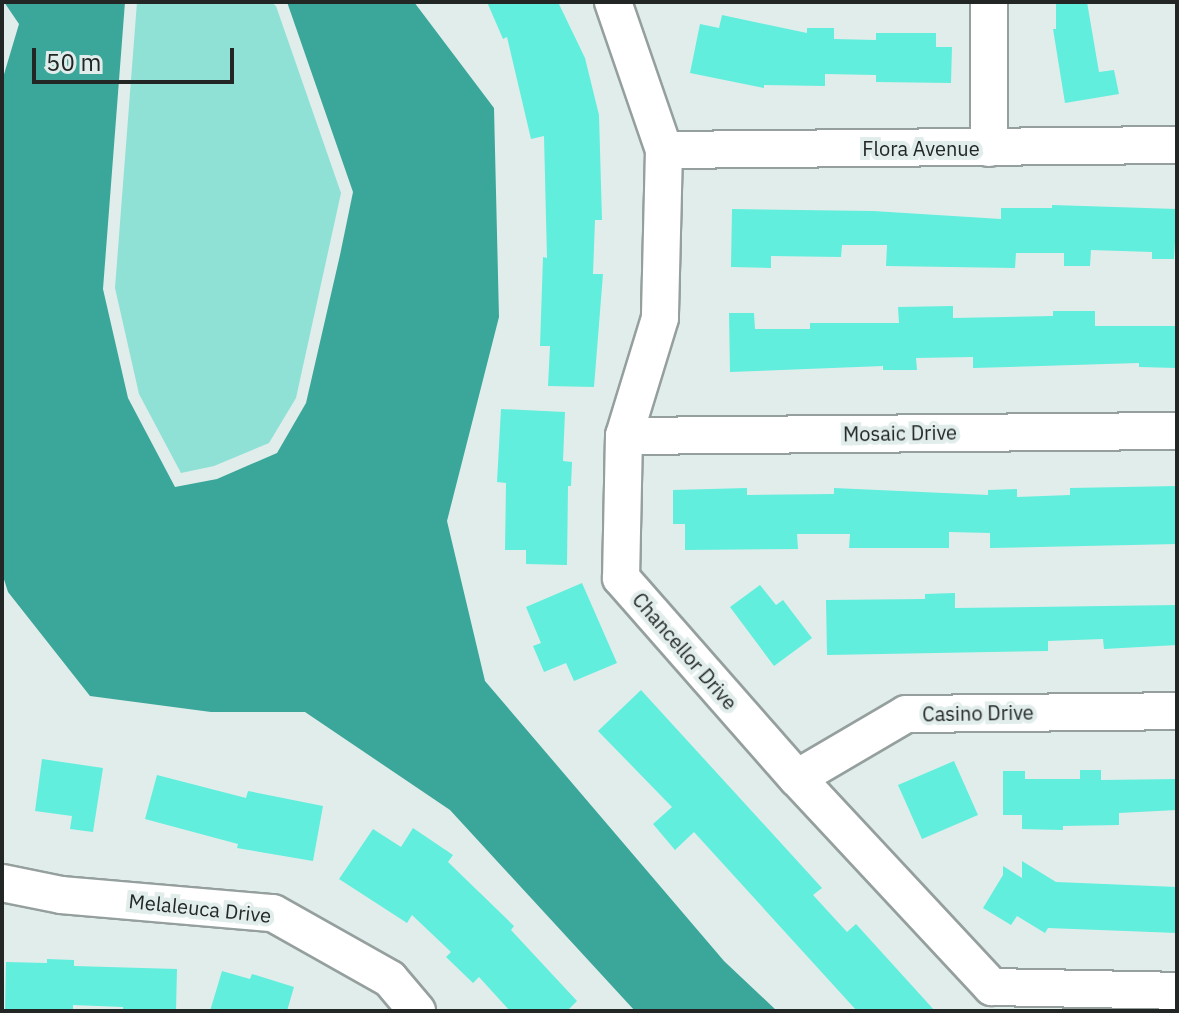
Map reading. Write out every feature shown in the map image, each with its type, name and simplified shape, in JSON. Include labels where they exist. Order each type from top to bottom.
[{"type":"street","name":"Chancellor Drive","points":[[613,2],[664,150],[660,318],[624,436],[621,578],[797,778],[992,987],[1177,991]]},
{"type":"street","points":[[989,2],[989,148]]},
{"type":"street","name":"Flora Avenue","points":[[664,150],[1177,145]]},
{"type":"street","name":"Mosaic Drive","points":[[624,436],[1177,431]]},
{"type":"street","name":"Casino Drive","points":[[797,778],[906,714],[1177,711]]},
{"type":"street","name":"Melaleuca Drive","points":[[2,883],[61,895],[273,913],[390,979],[417,1011]]},
{"type":"shaded area","points":[[4,2],[125,2],[103,289],[128,398],[175,487],[217,479],[277,453],[306,403],[353,192],[287,2],[414,2],[494,108],[499,317],[447,521],[485,681],[724,961],[777,1011],[635,1011],[450,810],[305,712],[211,712],[90,696],[8,592],[2,573],[2,81],[19,24]]},
{"type":"shaded area","points":[[137,2],[271,2],[276,6],[341,193],[296,398],[269,443],[214,466],[181,473],[139,394],[115,288]]},
{"type":"building","points":[[487,2],[558,2],[585,58],[599,115],[602,220],[595,220],[593,274],[603,274],[594,387],[548,386],[550,346],[540,346],[543,257],[547,258],[544,136],[531,139],[507,37],[503,39]]},
{"type":"building","points":[[1056,2],[1087,2],[1099,72],[1114,70],[1119,94],[1065,103],[1053,29],[1056,29]]},
{"type":"building","points":[[722,15],[807,33],[807,28],[834,28],[834,39],[876,40],[876,33],[936,33],[936,47],[952,47],[951,83],[876,82],[876,75],[825,74],[825,86],[764,85],[764,88],[690,73],[700,24],[719,28]]},
{"type":"building","points":[[1052,205],[1177,209],[1174,259],[1152,259],[1152,252],[1091,250],[1090,266],[1064,266],[1064,253],[1016,253],[1015,268],[886,266],[887,245],[842,245],[841,257],[771,256],[771,268],[731,267],[732,209],[873,211],[1001,219],[1001,208],[1052,208]]},
{"type":"building","points":[[953,306],[953,318],[1053,316],[1053,311],[1095,311],[1095,326],[1177,326],[1177,368],[1139,367],[1139,363],[973,368],[973,357],[916,358],[917,370],[883,370],[883,366],[730,372],[729,313],[754,313],[755,329],[810,329],[810,323],[899,323],[898,307]]},
{"type":"building","points":[[501,409],[565,412],[563,461],[572,462],[571,486],[568,486],[567,565],[526,564],[526,550],[505,550],[506,483],[497,482]]},
{"type":"building","points":[[1177,486],[1177,544],[990,548],[990,533],[949,532],[949,548],[849,548],[850,534],[797,534],[798,549],[685,550],[685,524],[673,524],[673,490],[747,488],[747,495],[834,494],[834,488],[988,495],[988,490],[1017,489],[1017,497],[1070,495],[1070,488]]},
{"type":"building","points":[[582,583],[617,663],[574,681],[566,663],[544,672],[533,646],[541,643],[526,607]]},
{"type":"building","points":[[760,585],[776,605],[783,600],[812,638],[774,666],[730,607]]},
{"type":"building","points":[[955,593],[955,608],[1177,605],[1177,645],[1104,649],[1103,639],[1048,641],[1048,651],[827,655],[826,600],[925,599],[925,594]]},
{"type":"building","points":[[641,690],[822,888],[813,895],[847,932],[856,924],[935,1011],[857,1011],[694,832],[675,850],[653,824],[672,807],[598,731]]},
{"type":"building","points":[[42,759],[103,768],[93,832],[70,829],[72,816],[35,811]]},
{"type":"building","points":[[954,761],[978,815],[922,839],[898,785]]},
{"type":"building","points":[[1080,770],[1101,770],[1101,780],[1177,779],[1177,810],[1119,813],[1119,825],[1063,826],[1063,830],[1022,829],[1022,815],[1003,815],[1003,771],[1025,771],[1025,779],[1080,779]]},
{"type":"building","points":[[157,775],[246,798],[248,791],[323,806],[313,861],[237,848],[238,844],[145,819]]},
{"type":"building","points":[[413,828],[453,855],[448,862],[514,926],[511,930],[577,1001],[567,1011],[510,1011],[479,977],[473,983],[446,957],[451,952],[412,915],[407,923],[339,879],[373,829],[401,847]]},
{"type":"building","points":[[1022,861],[1056,882],[1177,887],[1177,933],[1048,928],[1045,933],[1017,916],[1011,925],[983,908],[1003,875],[1003,866],[1022,878]]},
{"type":"building","points":[[47,959],[74,960],[74,966],[177,969],[176,1011],[123,1011],[123,1007],[73,1005],[73,1011],[5,1011],[6,962],[47,963]]},
{"type":"building","points":[[222,971],[250,979],[252,974],[294,987],[287,1011],[210,1011]]}]
